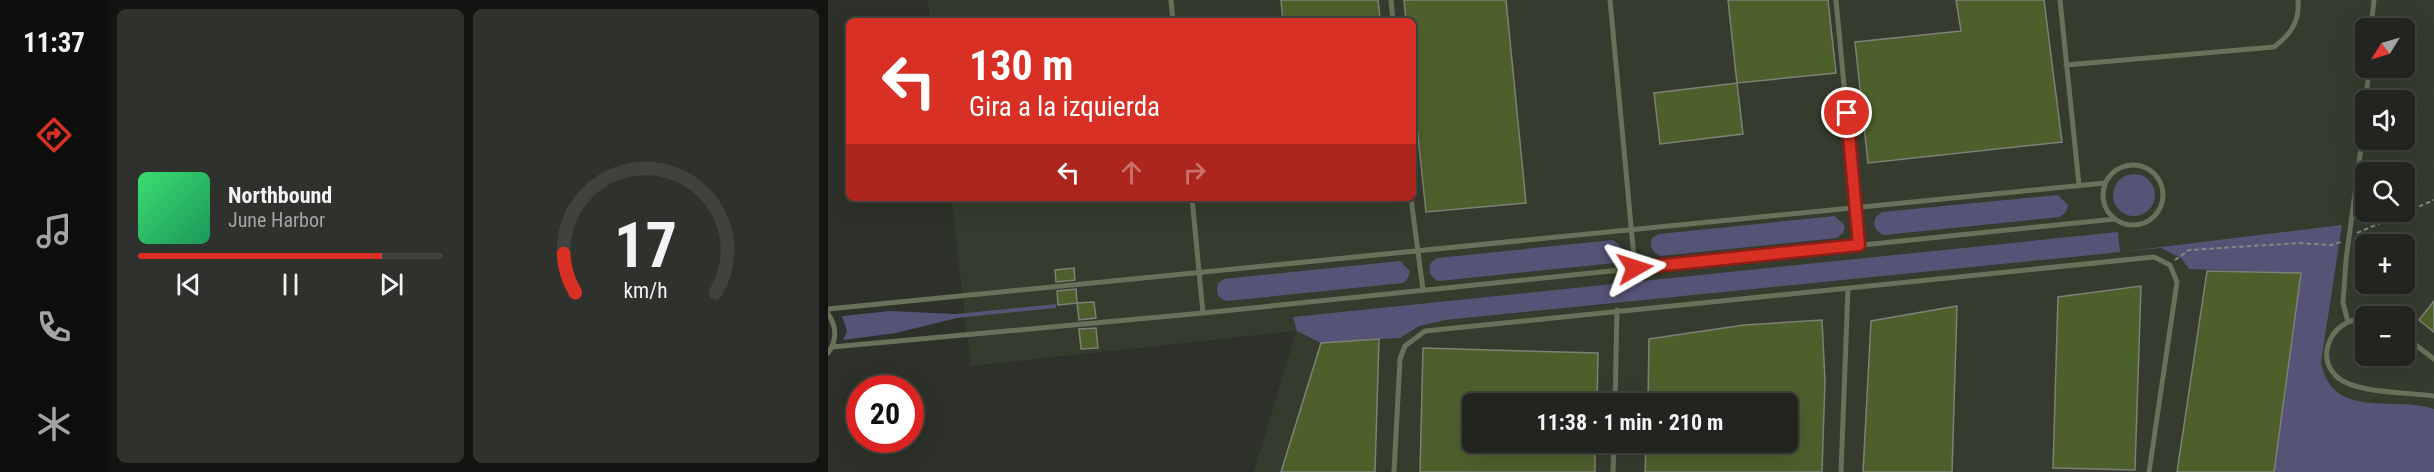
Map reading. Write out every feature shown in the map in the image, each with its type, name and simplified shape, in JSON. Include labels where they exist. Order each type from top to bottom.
[{"type":"lane","points":[[1171,0],[1173,18]]},
{"type":"lane","points":[[1391,0],[1393,18]]},
{"type":"lane","points":[[1610,0],[1635,268]]},
{"type":"lane","points":[[1836,0],[1859,245]]},
{"type":"lane","points":[[2060,0],[2079,185]]},
{"type":"lane","points":[[2066,65],[2274,47],[2289,36],[2299,13],[2298,0]]},
{"type":"lane","points":[[2373,18],[2374,0]]},
{"type":"lane","points":[[2348,322],[2343,303],[2361,150]]},
{"type":"lane","points":[[832,347],[1203,313],[2115,219],[2133,226],[2151,220],[2163,204],[2162,185],[2150,169],[2129,164],[2119,167],[2105,183],[2104,203],[2115,219]]},
{"type":"lane","points":[[828,309],[2105,183]]},
{"type":"lane","points":[[1192,201],[1203,313]]},
{"type":"lane","points":[[1411,201],[1423,290]]},
{"type":"lane","points":[[1394,472],[1397,375],[1405,346],[1425,331],[2154,257],[2170,265],[2177,282],[2150,472]]},
{"type":"lane","points":[[1841,472],[1848,288]]},
{"type":"lane","points":[[1615,393],[1617,310]]},
{"type":"lane","points":[[828,314],[834,327],[832,347],[828,353]]},
{"type":"lane","points":[[2355,321],[2348,322],[2338,328],[2328,341],[2326,357],[2335,375],[2357,388],[2434,396]]},
{"type":"lane","points":[[2415,344],[2434,359]]},
{"type":"lane","points":[[1613,472],[1614,453]]},
{"type":"path","points":[[2170,265],[2182,253],[2189,250],[2299,243],[2331,245],[2434,200]]},
{"type":"shaded area","points":[[928,0],[2434,0],[2434,472],[1254,472],[1296,331],[971,366],[951,201],[1416,201],[1416,18],[930,18]]},
{"type":"shaded area","points":[[2134,174],[2142,175],[2149,180],[2154,187],[2154,203],[2149,210],[2142,215],[2134,216],[2126,215],[2119,210],[2114,203],[2113,195],[2114,187],[2119,180],[2126,175]]},
{"type":"shaded area","points":[[2058,195],[2068,205],[2066,212],[2060,217],[1884,235],[1877,230],[1875,225],[1876,217],[1882,212]]},
{"type":"shaded area","points":[[1835,216],[1845,226],[1843,233],[1837,238],[1661,256],[1651,247],[1652,238],[1659,234]]},
{"type":"shaded area","points":[[2342,225],[2321,362],[2327,380],[2338,392],[2351,399],[2418,405],[2434,409],[2434,472],[2274,472],[2301,273],[2189,269],[2181,258],[2161,248],[1445,320],[1419,326],[1400,338],[1321,343],[1297,331],[1293,317],[2118,232],[2120,252]]},
{"type":"shaded area","points":[[1613,240],[1622,251],[1621,258],[1615,263],[1439,281],[1432,276],[1430,271],[1431,263],[1437,258]]},
{"type":"shaded area","points":[[1400,261],[1410,271],[1403,283],[1227,301],[1221,299],[1217,292],[1218,283],[1224,279]]},
{"type":"shaded area","points":[[1056,304],[1056,308],[957,318],[896,333],[843,340],[847,331],[842,316],[890,311],[956,314]]},
{"type":"building","points":[[1281,0],[1378,0],[1380,17],[1370,18],[1283,18]]},
{"type":"building","points":[[1404,0],[1506,0],[1526,203],[1426,212],[1416,117],[1416,18],[1406,18]]},
{"type":"building","points":[[1728,0],[1828,0],[1836,73],[1737,83]]},
{"type":"building","points":[[1956,0],[2044,0],[2062,142],[1868,163],[1855,42],[1961,31]]},
{"type":"building","points":[[1737,83],[1743,134],[1660,144],[1654,93]]},
{"type":"building","points":[[1074,268],[1075,280],[1056,282],[1055,270]]},
{"type":"building","points":[[2207,271],[2301,273],[2274,472],[2177,472]]},
{"type":"building","points":[[2141,286],[2135,470],[2053,468],[2058,297]]},
{"type":"building","points":[[1076,289],[1077,303],[1058,305],[1057,291]]},
{"type":"building","points":[[2434,301],[2434,332],[2419,320]]},
{"type":"building","points":[[1094,302],[1096,318],[1079,320],[1077,303]]},
{"type":"building","points":[[1957,306],[1952,472],[1863,472],[1871,321]]},
{"type":"building","points":[[1822,320],[1825,381],[1822,472],[1645,472],[1646,453],[1798,453],[1798,393],[1648,393],[1649,339],[1744,325]]},
{"type":"building","points":[[1096,328],[1098,348],[1081,349],[1079,329]]},
{"type":"building","points":[[1379,339],[1375,472],[1281,472],[1321,343]]},
{"type":"building","points":[[1423,348],[1598,353],[1597,393],[1462,393],[1462,453],[1595,453],[1595,472],[1420,472]]},
{"type":"route","points":[[1635,268],[1859,245],[1847,113]]}]
